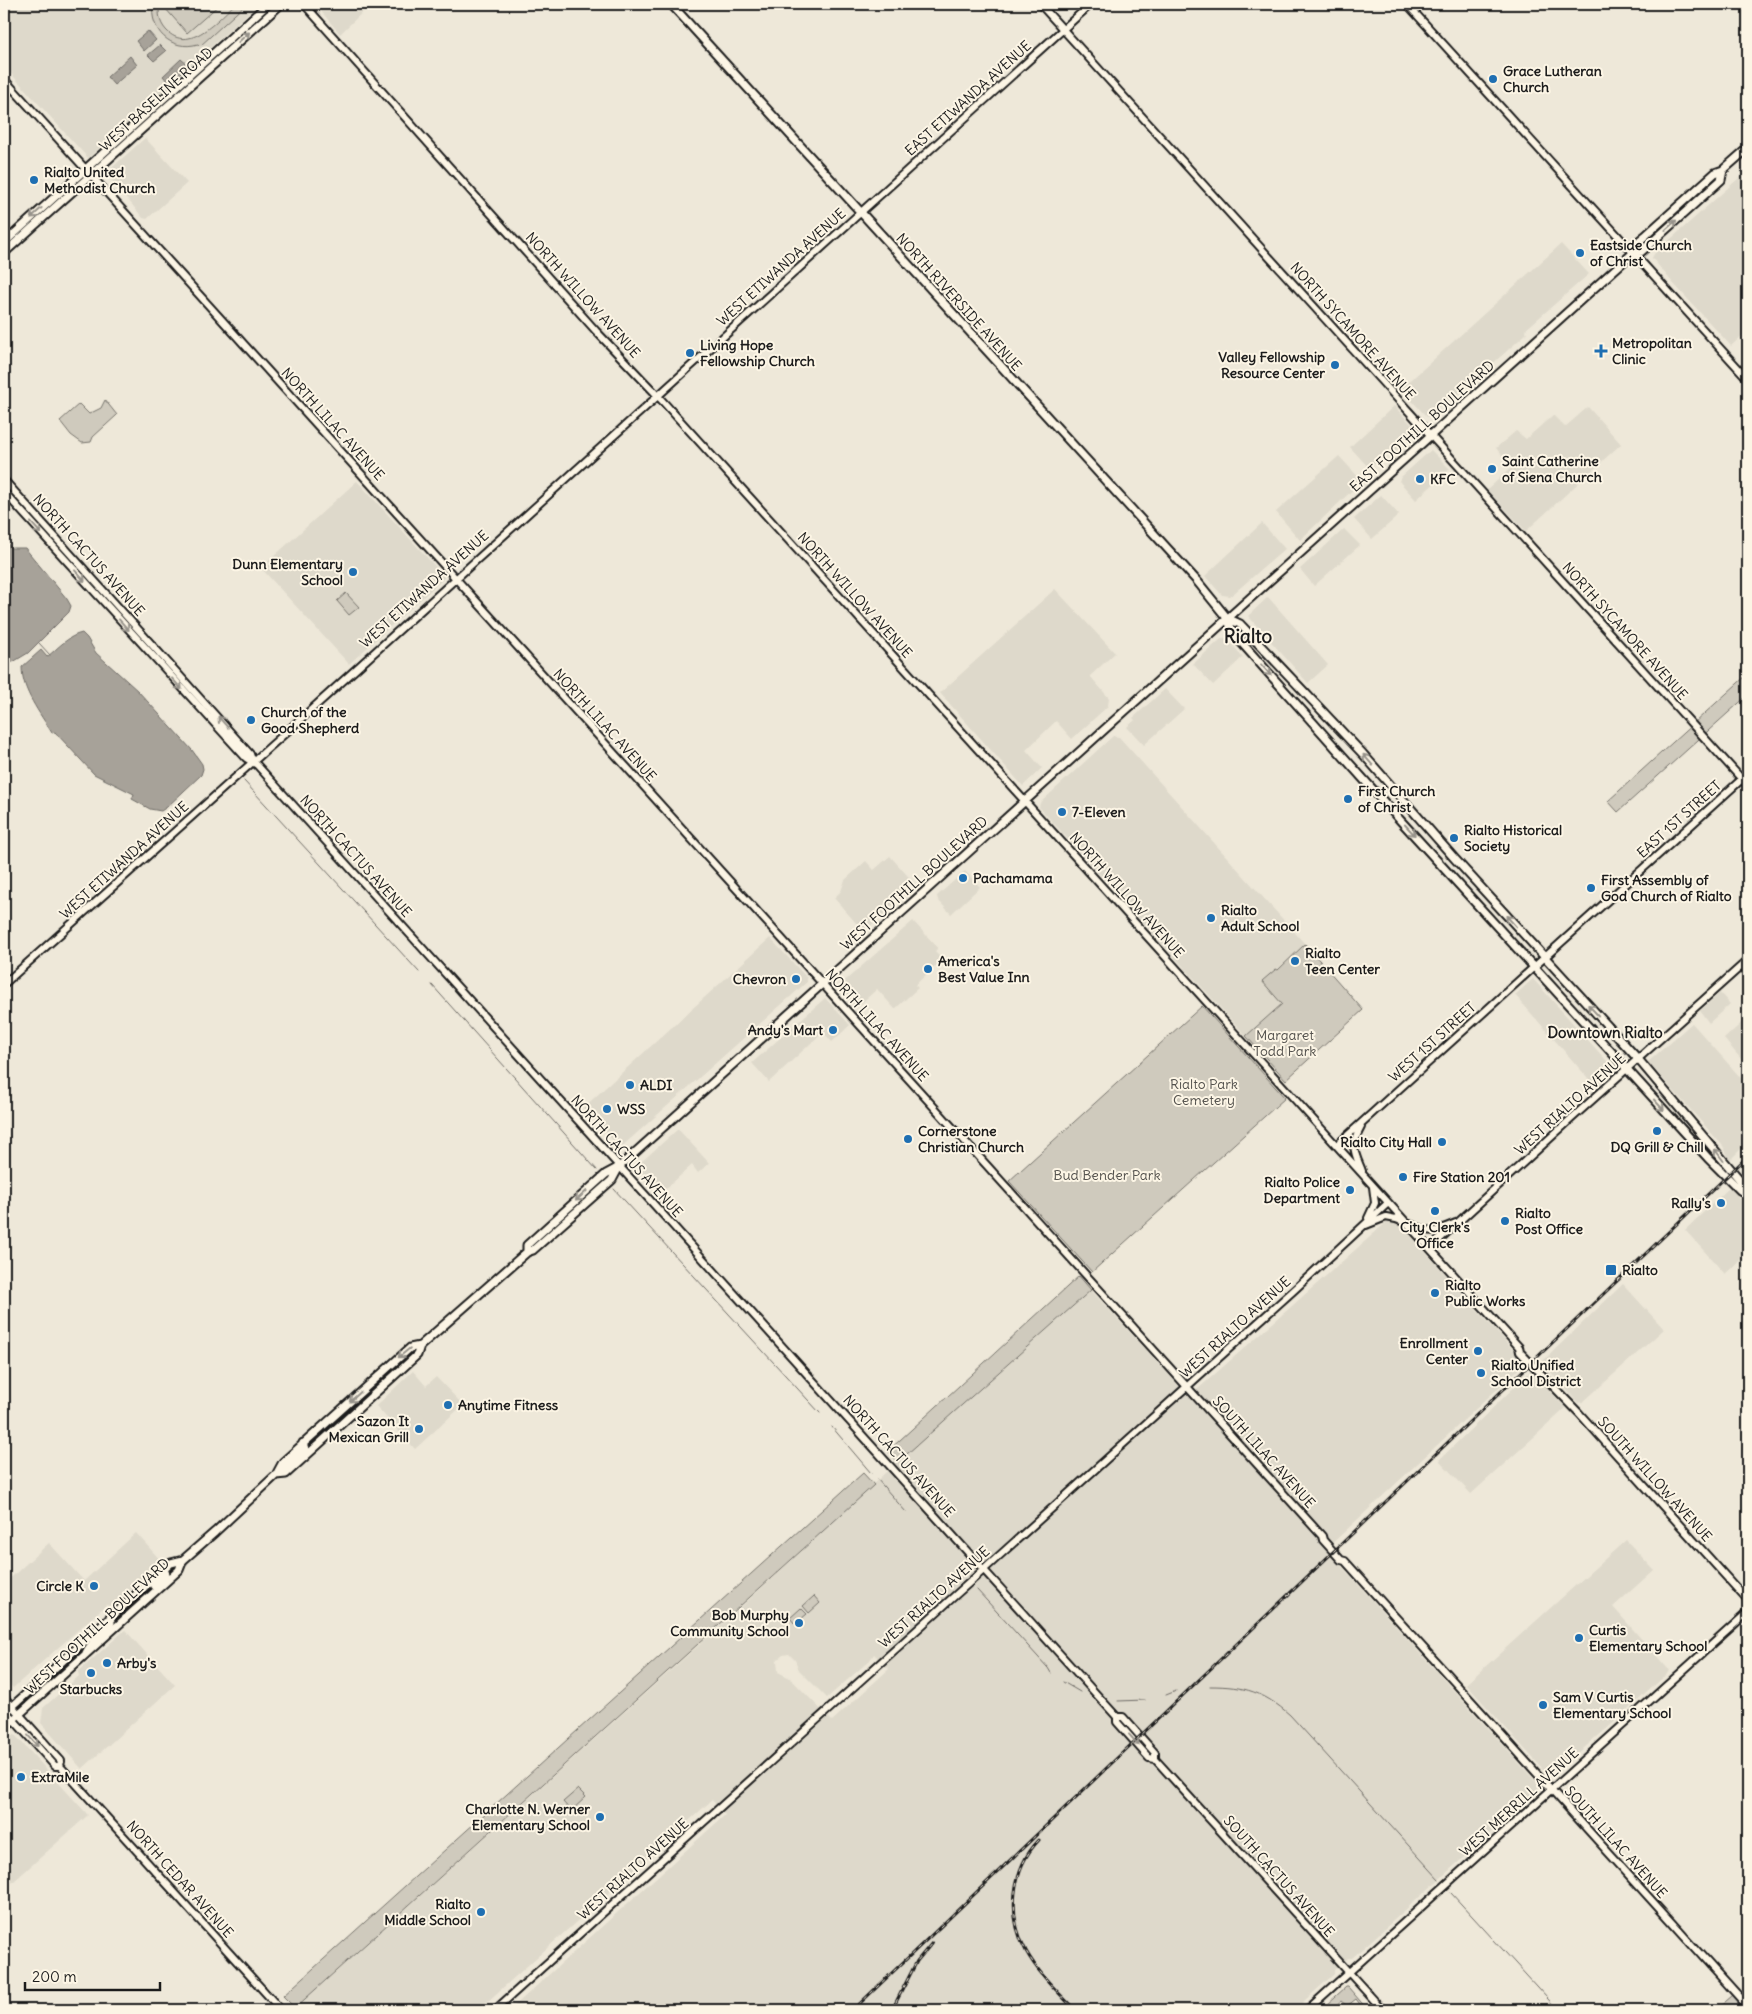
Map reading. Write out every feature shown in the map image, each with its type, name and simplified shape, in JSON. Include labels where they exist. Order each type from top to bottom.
[{"type":"main road","name":"WEST BASELINE ROAD","points":[[4,243],[268,4]]},
{"type":"main road","name":"WEST BASELINE ROAD","points":[[4,253],[281,4]]},
{"type":"main road","name":"NORTH RIVERSIDE AVENUE","points":[[671,4],[1197,581],[1227,618],[1233,633],[1626,1069],[1708,1158],[1740,1190],[1748,1194]]},
{"type":"main road","name":"EAST FOOTHILL BOULEVARD","points":[[1227,618],[1633,253],[1641,252],[1721,180],[1723,170],[1748,148]]},
{"type":"main road","name":"NORTH RIVERSIDE AVENUE","points":[[1227,618],[1240,624],[1363,754],[1544,957],[1638,1059],[1745,1186],[1748,1194]]},
{"type":"main road","name":"WEST FOOTHILL BOULEVARD","points":[[4,1728],[179,1570],[183,1560],[276,1475],[283,1462],[410,1348],[420,1346],[527,1252],[527,1245],[543,1230],[606,1174],[619,1167],[1227,618]]},
{"type":"main road","name":"WEST FOOTHILL BOULEVARD","points":[[276,1475],[286,1474],[293,1468],[417,1355],[420,1346]]},
{"type":"main road","name":"WEST FOOTHILL BOULEVARD","points":[[7,1710],[171,1563],[183,1560]]},
{"type":"main road","points":[[134,1611],[136,1603],[166,1574],[164,1569]]},
{"type":"main road","points":[[84,1656],[90,1644],[109,1627],[110,1617]]},
{"type":"street","name":"NORTH WILLOW AVENUE","points":[[304,4],[596,331],[1338,1145],[1388,1203]]},
{"type":"street","name":"NORTH SYCAMORE AVENUE","points":[[1040,4],[1748,786]]},
{"type":"street","name":"EAST ETIWANDA AVENUE","points":[[861,211],[1091,4]]},
{"type":"street","points":[[1407,4],[1748,379]]},
{"type":"street","name":"NORTH LILAC AVENUE","points":[[4,80],[1188,1386]]},
{"type":"street","name":"WEST ETIWANDA AVENUE","points":[[4,984],[861,211]]},
{"type":"street","name":"NORTH CACTUS AVENUE","points":[[4,480],[201,698],[250,754],[252,760],[520,1054],[619,1167],[984,1570]]},
{"type":"street","name":"NORTH CACTUS AVENUE","points":[[4,492],[244,757],[252,760]]},
{"type":"street","name":"EAST 1ST STREET","points":[[1544,957],[1742,779]]},
{"type":"street","name":"WEST 1ST STREET","points":[[1338,1145],[1544,957]]},
{"type":"street","name":"WEST RIALTO AVENUE","points":[[1430,1248],[1748,960]]},
{"type":"street","points":[[1364,1121],[1354,1139],[1354,1150],[1364,1176]]},
{"type":"street","points":[[1362,1227],[1375,1203],[1373,1186]]},
{"type":"street","name":"WEST RIALTO AVENUE","points":[[495,2010],[1188,1386],[1388,1203]]},
{"type":"street","name":"SOUTH WILLOW AVENUE","points":[[1388,1203],[1519,1347],[1534,1360],[1543,1374],[1748,1601]]},
{"type":"street","points":[[1362,1227],[1386,1218],[1425,1230],[1436,1231],[1460,1221]]},
{"type":"street","name":"SOUTH LILAC AVENUE","points":[[1188,1386],[1748,2007]]},
{"type":"street","name":"SOUTH CACTUS AVENUE","points":[[984,1570],[1118,1717],[1123,1717],[1155,1753],[1155,1759],[1383,2010]]},
{"type":"street","name":"WEST MERRILL AVENUE","points":[[1307,2010],[1748,1612]]},
{"type":"street","name":"NORTH CEDAR AVENUE","points":[[4,1697],[7,1710],[61,1761],[60,1766],[281,2010]]},
{"type":"shaded area","points":[[4,4],[258,4],[88,158],[4,66]]},
{"type":"shaded area","points":[[315,4],[371,4],[340,34]]},
{"type":"shaded area","points":[[148,31],[156,40],[144,51],[136,41]]},
{"type":"shaded area","points":[[160,45],[166,51],[154,61],[148,55]]},
{"type":"shaded area","points":[[130,56],[137,65],[114,85],[107,77]]},
{"type":"shaded area","points":[[181,59],[189,66],[169,83],[163,76]]},
{"type":"shaded area","points":[[145,138],[187,183],[147,219],[143,218],[106,173]]},
{"type":"shaded area","points":[[1748,170],[1748,330],[1731,346],[1652,258],[1654,254]]},
{"type":"shaded area","points":[[1561,244],[1589,274],[1525,330],[1527,333],[1445,406],[1442,403],[1427,417],[1401,389]]},
{"type":"shaded area","points":[[1394,406],[1414,427],[1414,434],[1395,452],[1391,449],[1369,468],[1350,447]]},
{"type":"shaded area","points":[[1588,407],[1621,444],[1526,531],[1487,490],[1512,467],[1496,448],[1516,431],[1526,439],[1553,415],[1565,427]]},
{"type":"shaded area","points":[[1431,450],[1450,469],[1416,500],[1399,481]]},
{"type":"shaded area","points":[[1339,456],[1362,481],[1300,540],[1276,512]]},
{"type":"shaded area","name":"Dunn Elementary School","points":[[357,481],[444,578],[349,664],[261,568]]},
{"type":"shaded area","points":[[1381,495],[1399,515],[1372,539],[1354,519]]},
{"type":"shaded area","points":[[1262,523],[1285,549],[1233,594],[1230,596],[1222,595],[1205,576]]},
{"type":"shaded area","points":[[1344,529],[1360,545],[1314,586],[1300,569]]},
{"type":"shaded area","points":[[4,536],[10,548],[25,548],[71,606],[69,612],[28,653],[13,662],[4,661]]},
{"type":"shaded area","points":[[1055,589],[1115,653],[1090,676],[1109,698],[1108,706],[1072,739],[1056,721],[1026,750],[1042,768],[1023,786],[940,693]]},
{"type":"shaded area","points":[[1268,597],[1328,665],[1308,683],[1248,616]]},
{"type":"shaded area","points":[[82,633],[96,653],[138,691],[192,750],[202,764],[201,775],[161,811],[150,809],[132,799],[134,794],[94,774],[55,732],[52,733],[28,693],[22,667],[41,650],[47,657],[68,640]]},
{"type":"shaded area","points":[[1221,639],[1227,639],[1243,657],[1213,685],[1193,664]]},
{"type":"shaded area","points":[[1165,689],[1184,709],[1144,745],[1127,727],[1135,720],[1133,718]]},
{"type":"shaded area","name":"Rialto Adult School","points":[[1113,736],[1119,737],[1305,944],[1262,981],[1282,1004],[1246,1036],[1039,807],[1040,803]]},
{"type":"shaded area","points":[[890,856],[915,884],[864,932],[834,898],[841,891],[845,880],[866,861],[874,870]]},
{"type":"shaded area","points":[[965,871],[980,887],[951,914],[938,900],[937,896]]},
{"type":"shaded area","points":[[913,921],[938,948],[935,951],[943,959],[915,985],[918,988],[895,1009],[877,989],[856,1008],[839,986]]},
{"type":"shaded area","points":[[770,938],[807,978],[807,982],[620,1148],[583,1108]]},
{"type":"shaded area","points":[[1533,979],[1614,1069],[1595,1086],[1515,995]]},
{"type":"shaded area","points":[[1720,993],[1730,1004],[1709,1023],[1700,1011]]},
{"type":"shaded area","points":[[825,998],[850,1025],[832,1042],[823,1032],[769,1082],[752,1063]]},
{"type":"shaded area","points":[[1748,1017],[1748,1067],[1724,1039]]},
{"type":"shaded area","points":[[1692,1023],[1748,1086],[1748,1142],[1730,1160],[1723,1146],[1648,1062]]},
{"type":"shaded area","points":[[678,1129],[709,1163],[698,1173],[692,1165],[660,1194],[638,1169],[639,1164]]},
{"type":"shaded area","points":[[1730,1187],[1748,1209],[1748,1253],[1725,1274],[1685,1230]]},
{"type":"shaded area","points":[[1389,1220],[1400,1224],[1525,1363],[1326,1549],[1537,1783],[1537,1791],[1352,1958],[1348,1958],[1334,1970],[1334,1974],[1294,2010],[510,2010],[725,1815],[712,1800],[478,2010],[296,2010],[295,2008],[739,1609],[900,1459],[1091,1290],[1189,1397]],"holes":[[[789,1654],[795,1660],[799,1670],[827,1698],[870,1660],[874,1654],[889,1669],[832,1721],[790,1678],[778,1672],[777,1660],[783,1655]]]},
{"type":"shaded area","points":[[1623,1284],[1664,1329],[1583,1402],[1578,1403],[1542,1362]]},
{"type":"shaded area","points":[[413,1371],[426,1386],[436,1377],[463,1405],[415,1449],[376,1406]]},
{"type":"shaded area","points":[[1531,1371],[1566,1408],[1471,1494],[1439,1460]]},
{"type":"shaded area","points":[[136,1533],[162,1562],[115,1604],[112,1606],[106,1605],[13,1688],[4,1677],[4,1584],[49,1543],[84,1581]]},
{"type":"shaded area","name":"Curtis Elementary School","points":[[1626,1540],[1654,1570],[1613,1607],[1669,1670],[1667,1674],[1611,1725],[1550,1777],[1466,1684]]},
{"type":"shaded area","points":[[125,1630],[175,1685],[82,1769],[41,1723],[43,1708],[79,1676],[78,1672]]},
{"type":"shaded area","points":[[14,1734],[88,1815],[4,1890],[4,1743]]},
{"type":"green space","points":[[153,4],[160,4],[160,17],[166,30],[175,37],[184,39],[203,32],[235,4],[246,4],[200,46],[198,44],[188,46],[171,42],[158,30],[153,14]]},
{"type":"green space","points":[[169,4],[220,4],[187,33],[165,8]]},
{"type":"green space","points":[[105,400],[117,415],[93,437],[91,442],[82,443],[71,435],[60,421],[79,404],[89,414],[101,408]]},
{"type":"green space","points":[[346,593],[359,607],[349,615],[337,601]]},
{"type":"green space","points":[[1748,674],[1748,695],[1618,812],[1608,801]]},
{"type":"green space","name":"Margaret Todd Park","points":[[1305,944],[1363,1010],[1286,1080],[1246,1036],[1282,1004],[1262,981],[1276,969],[1278,970]]},
{"type":"green space","points":[[1202,1006],[1285,1098],[1092,1272],[1009,1181]]},
{"type":"green space","points":[[1079,1276],[1091,1290],[898,1462],[888,1451]]},
{"type":"green space","points":[[863,1473],[874,1485],[295,2008],[283,1996]]},
{"type":"green space","points":[[814,1596],[820,1603],[809,1613],[803,1606]]},
{"type":"green space","points":[[801,1608],[807,1614],[795,1624],[790,1618]]},
{"type":"green space","points":[[578,1789],[586,1797],[571,1811],[563,1802]]},
{"type":"green space","points":[[1346,1987],[1367,2009],[1360,2010],[1362,2007],[1356,1999],[1347,2006],[1350,2010],[1342,2009],[1346,2005],[1341,2001],[1332,2008],[1330,2005],[1328,2007],[1326,2005]]},
{"type":"green space","points":[[1732,1995],[1745,2010],[1715,2010]]},
{"type":"waterway","points":[[39,643],[50,655]]},
{"type":"waterway","points":[[244,781],[419,972]]},
{"type":"waterway","points":[[432,985],[597,1170]]},
{"type":"waterway","points":[[614,1189],[820,1413]]},
{"type":"waterway","points":[[832,1427],[871,1473]]},
{"type":"waterway","points":[[877,1479],[906,1512]]},
{"type":"waterway","points":[[977,1590],[1051,1673]]},
{"type":"waterway","points":[[1063,1682],[1080,1692]]},
{"type":"waterway","points":[[1210,1686],[1244,1689],[1262,1696],[1281,1707],[1439,1879]]},
{"type":"waterway","points":[[1166,1695],[1176,1691]]},
{"type":"waterway","points":[[1118,1701],[1145,1700]]},
{"type":"waterway","points":[[1451,1893],[1558,2010]]},
{"type":"railway","points":[[853,2010],[1748,1156]]},
{"type":"railway","points":[[1039,1840],[1022,1865],[1018,1879],[1014,1908],[1016,1923],[1026,1951],[1036,1967],[1075,2010]]},
{"type":"railway","points":[[892,2010],[917,1961],[932,1943]]},
{"type":"place","name":"Grace Lutheran Church","points":[[1493,79]]},
{"type":"place","name":"Rialto United Methodist Church","points":[[34,180]]},
{"type":"place","name":"Eastside Church of Christ","points":[[1580,253]]},
{"type":"place","name":"Metropolitan Clinic","points":[[1601,351]]},
{"type":"place","name":"Living Hope Fellowship Church","points":[[690,353]]},
{"type":"place","name":"Valley Fellowship Resource Center","points":[[1335,365]]},
{"type":"place","name":"Saint Catherine of Siena Church","points":[[1492,469]]},
{"type":"place","name":"KFC","points":[[1420,479]]},
{"type":"place","name":"Dunn Elementary School","points":[[353,572]]},
{"type":"place","name":"Church of the Good Shepherd","points":[[251,720]]},
{"type":"place","name":"First Church of Christ","points":[[1348,799]]},
{"type":"place","name":"7-Eleven","points":[[1062,812]]},
{"type":"place","name":"Rialto Historical Society","points":[[1454,838]]},
{"type":"place","name":"Pachamama","points":[[963,878]]},
{"type":"place","name":"First Assembly of God Church of Rialto","points":[[1591,888]]},
{"type":"place","name":"Rialto Adult School","points":[[1211,918]]},
{"type":"place","name":"Rialto Teen Center","points":[[1295,961]]},
{"type":"place","name":"America's Best Value Inn","points":[[928,969]]},
{"type":"place","name":"Chevron","points":[[796,979]]},
{"type":"place","name":"Andy's Mart","points":[[833,1030]]},
{"type":"place","name":"ALDI","points":[[630,1085]]},
{"type":"place","name":"WSS","points":[[607,1109]]},
{"type":"place","name":"DQ Grill & Chill","points":[[1657,1131]]},
{"type":"place","name":"Cornerstone Christian Church","points":[[908,1139]]},
{"type":"place","name":"Rialto City Hall","points":[[1442,1142]]},
{"type":"place","name":"Fire Station 201","points":[[1403,1177]]},
{"type":"place","name":"Rialto Police Department","points":[[1350,1190]]},
{"type":"place","name":"Rally's","points":[[1721,1203]]},
{"type":"place","name":"City Clerk's Office","points":[[1435,1211]]},
{"type":"place","name":"Rialto Post Office","points":[[1505,1221]]},
{"type":"place","name":"Rialto","points":[[1611,1270]]},
{"type":"place","name":"Rialto Public Works","points":[[1435,1293]]},
{"type":"place","name":"Enrollment Center","points":[[1478,1351]]},
{"type":"place","name":"Rialto Unified School District","points":[[1481,1373]]},
{"type":"place","name":"Anytime Fitness","points":[[448,1405]]},
{"type":"place","name":"Sazon It Mexican Grill","points":[[419,1429]]},
{"type":"place","name":"Circle K","points":[[94,1586]]},
{"type":"place","name":"Bob Murphy Community School","points":[[799,1623]]},
{"type":"place","name":"Curtis Elementary School","points":[[1579,1638]]},
{"type":"place","name":"Arby's","points":[[107,1663]]},
{"type":"place","name":"Starbucks","points":[[91,1673]]},
{"type":"place","name":"Sam V Curtis Elementary School","points":[[1543,1705]]},
{"type":"place","name":"ExtraMile","points":[[21,1777]]},
{"type":"place","name":"Charlotte N. Werner Elementary School","points":[[600,1817]]},
{"type":"place","name":"Rialto Middle School","points":[[481,1912]]},
{"type":"district","name":"Rialto","points":[[1248,636]]},
{"type":"district","name":"Downtown Rialto","points":[[1605,1032]]},
{"type":"park label","name":"Rialto Park Cemetery","points":[[1204,1092]]},
{"type":"park label","name":"Bud Bender Park","points":[[1107,1175]]}]
